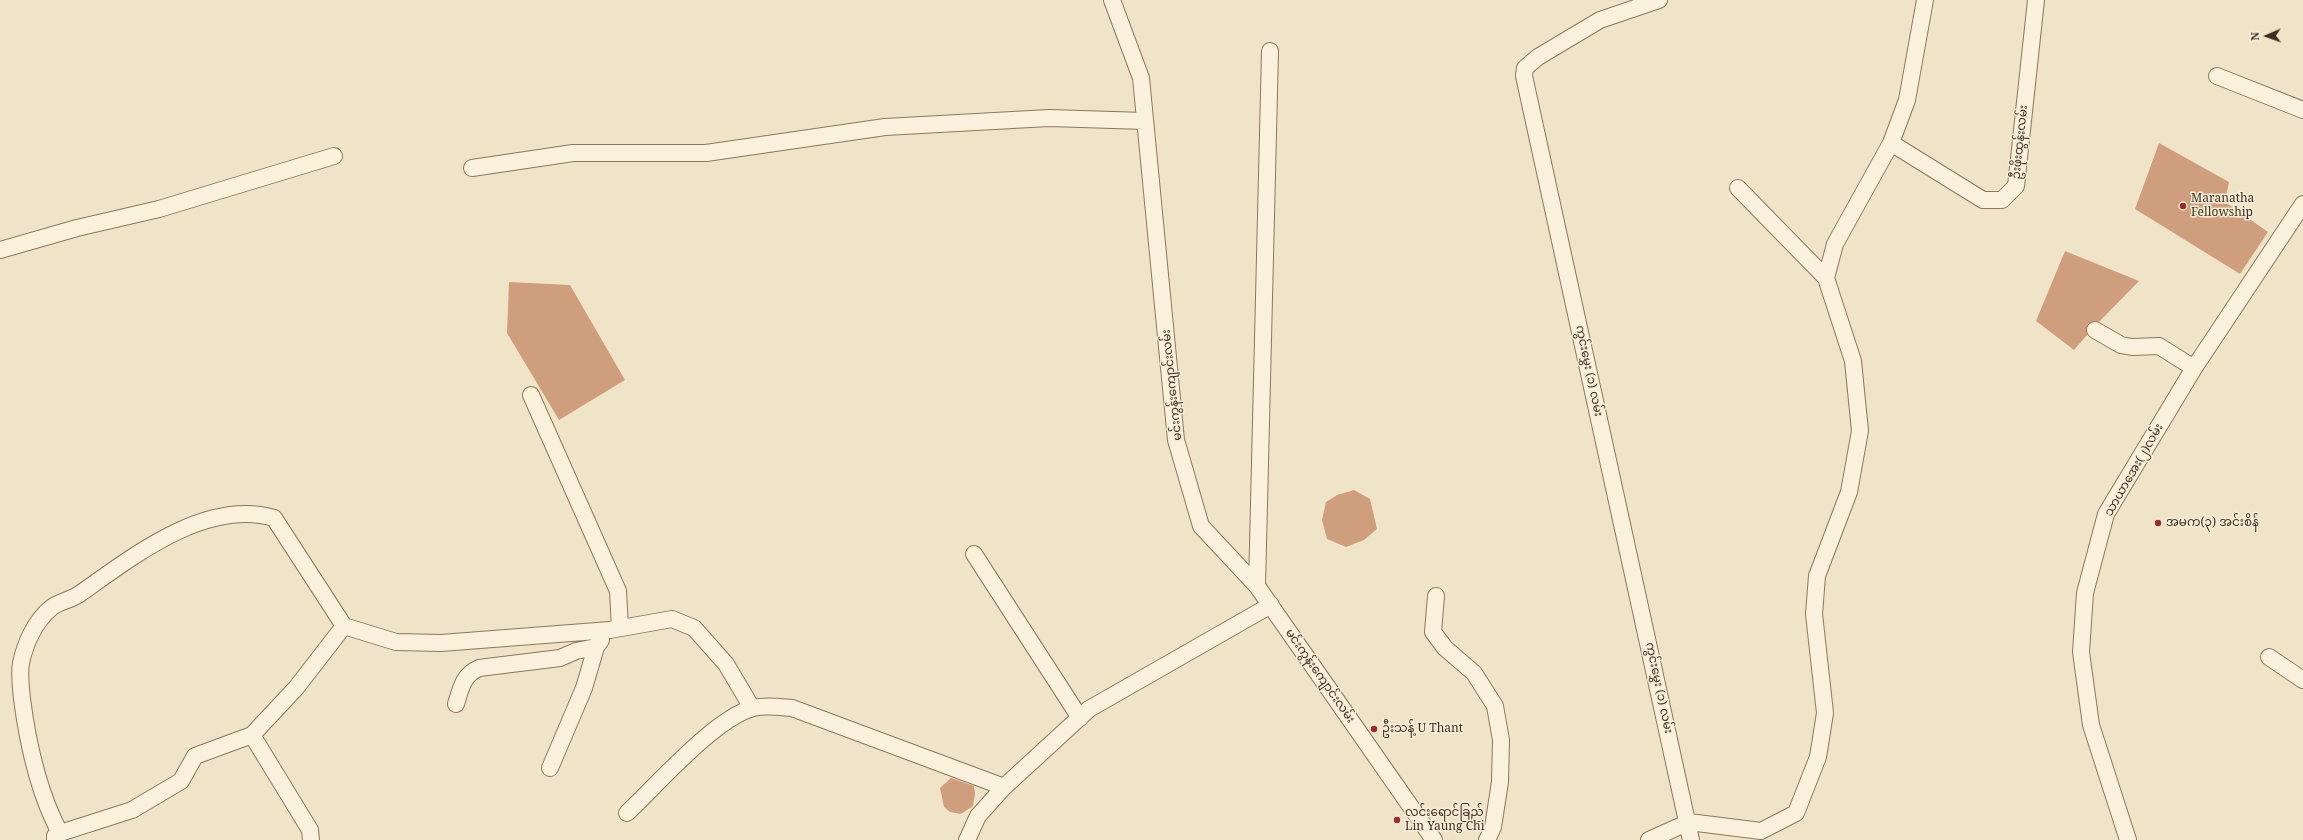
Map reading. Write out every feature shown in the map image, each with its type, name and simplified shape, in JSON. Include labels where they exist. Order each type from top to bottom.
[{"type":"street","name":"မင်းကွန်းကျောင်းလမ်း","points":[[1112,0],[1141,78],[1176,440],[1201,526],[1257,586],[1434,840]]},
{"type":"street","name":"ကွင်းမွှေး (၁) လမ်း","points":[[1659,0],[1600,20],[1538,57],[1525,68],[1524,76],[1689,822],[1691,840]]},
{"type":"street","points":[[1826,278],[1835,244],[1891,143],[1907,100],[1925,0]]},
{"type":"street","name":"ဦးဖိုးထွန်းလမ်း","points":[[1891,143],[1983,200],[2002,200],[2016,186],[2036,0]]},
{"type":"street","points":[[1257,586],[1270,51]]},
{"type":"street","points":[[2217,76],[2303,110]]},
{"type":"street","points":[[472,168],[573,153],[706,153],[885,127],[1049,118],[1145,121]]},
{"type":"street","points":[[0,250],[78,228],[158,209],[334,156]]},
{"type":"street","points":[[1649,840],[1689,822],[1761,831],[1796,813],[1818,757],[1825,713],[1814,614],[1817,576],[1849,492],[1860,431],[1853,362],[1826,278],[1738,188]]},
{"type":"street","name":"သာယာအေး(၂)လမ်း","points":[[2127,840],[2091,725],[2081,652],[2085,594],[2106,514],[2194,368],[2303,204]]},
{"type":"street","points":[[2095,330],[2121,345],[2132,348],[2159,346],[2194,368]]},
{"type":"street","points":[[531,395],[618,591],[615,629],[596,647],[584,688],[550,768]]},
{"type":"street","points":[[344,626],[296,688],[252,735],[195,756],[181,781],[132,810],[57,836],[38,777],[26,731],[21,690],[21,664],[25,650],[36,625],[51,607],[72,598],[156,541],[214,518],[257,513],[274,518],[344,626],[396,642],[441,643],[615,629],[672,619],[694,628],[726,664],[752,708]]},
{"type":"street","points":[[974,554],[1080,718]]},
{"type":"street","points":[[1436,596],[1433,632],[1445,648],[1474,673],[1495,706],[1501,740],[1500,782],[1493,827],[1488,840]]},
{"type":"street","points":[[967,840],[978,816],[1004,787],[1089,709],[1271,605]]},
{"type":"street","points":[[456,704],[465,678],[469,673],[479,668],[560,658],[576,651],[596,647]]},
{"type":"street","points":[[2269,657],[2303,680]]},
{"type":"street","points":[[627,813],[709,734],[752,708],[769,706],[792,708],[1004,787]]},
{"type":"street","points":[[252,735],[310,830],[311,840]]},
{"type":"building","name":"Maranatha Fellowship","points":[[2159,143],[2229,182],[2225,202],[2268,232],[2240,274],[2135,209]]},
{"type":"building","points":[[2065,251],[2139,281],[2099,322],[2095,321],[2087,325],[2087,335],[2074,350],[2036,321]]},
{"type":"building","points":[[509,282],[570,285],[625,380],[559,420],[507,333]]},
{"type":"building","points":[[1354,490],[1370,499],[1377,529],[1364,540],[1346,547],[1327,539],[1322,520],[1326,502],[1337,495]]},
{"type":"building","points":[[951,778],[974,786],[975,794],[973,806],[961,814],[950,812],[944,807],[940,788]]},
{"type":"place","name":"Maranatha Fellowship","points":[[2183,206]]},
{"type":"place","name":"အမက(၃) အင်းစိန်","points":[[2158,523]]},
{"type":"place","name":"ဦးသန့် U Thant","points":[[1374,729]]},
{"type":"place","name":"လင်းရောင်ခြည် Lin Yaung Chi","points":[[1397,820]]}]
